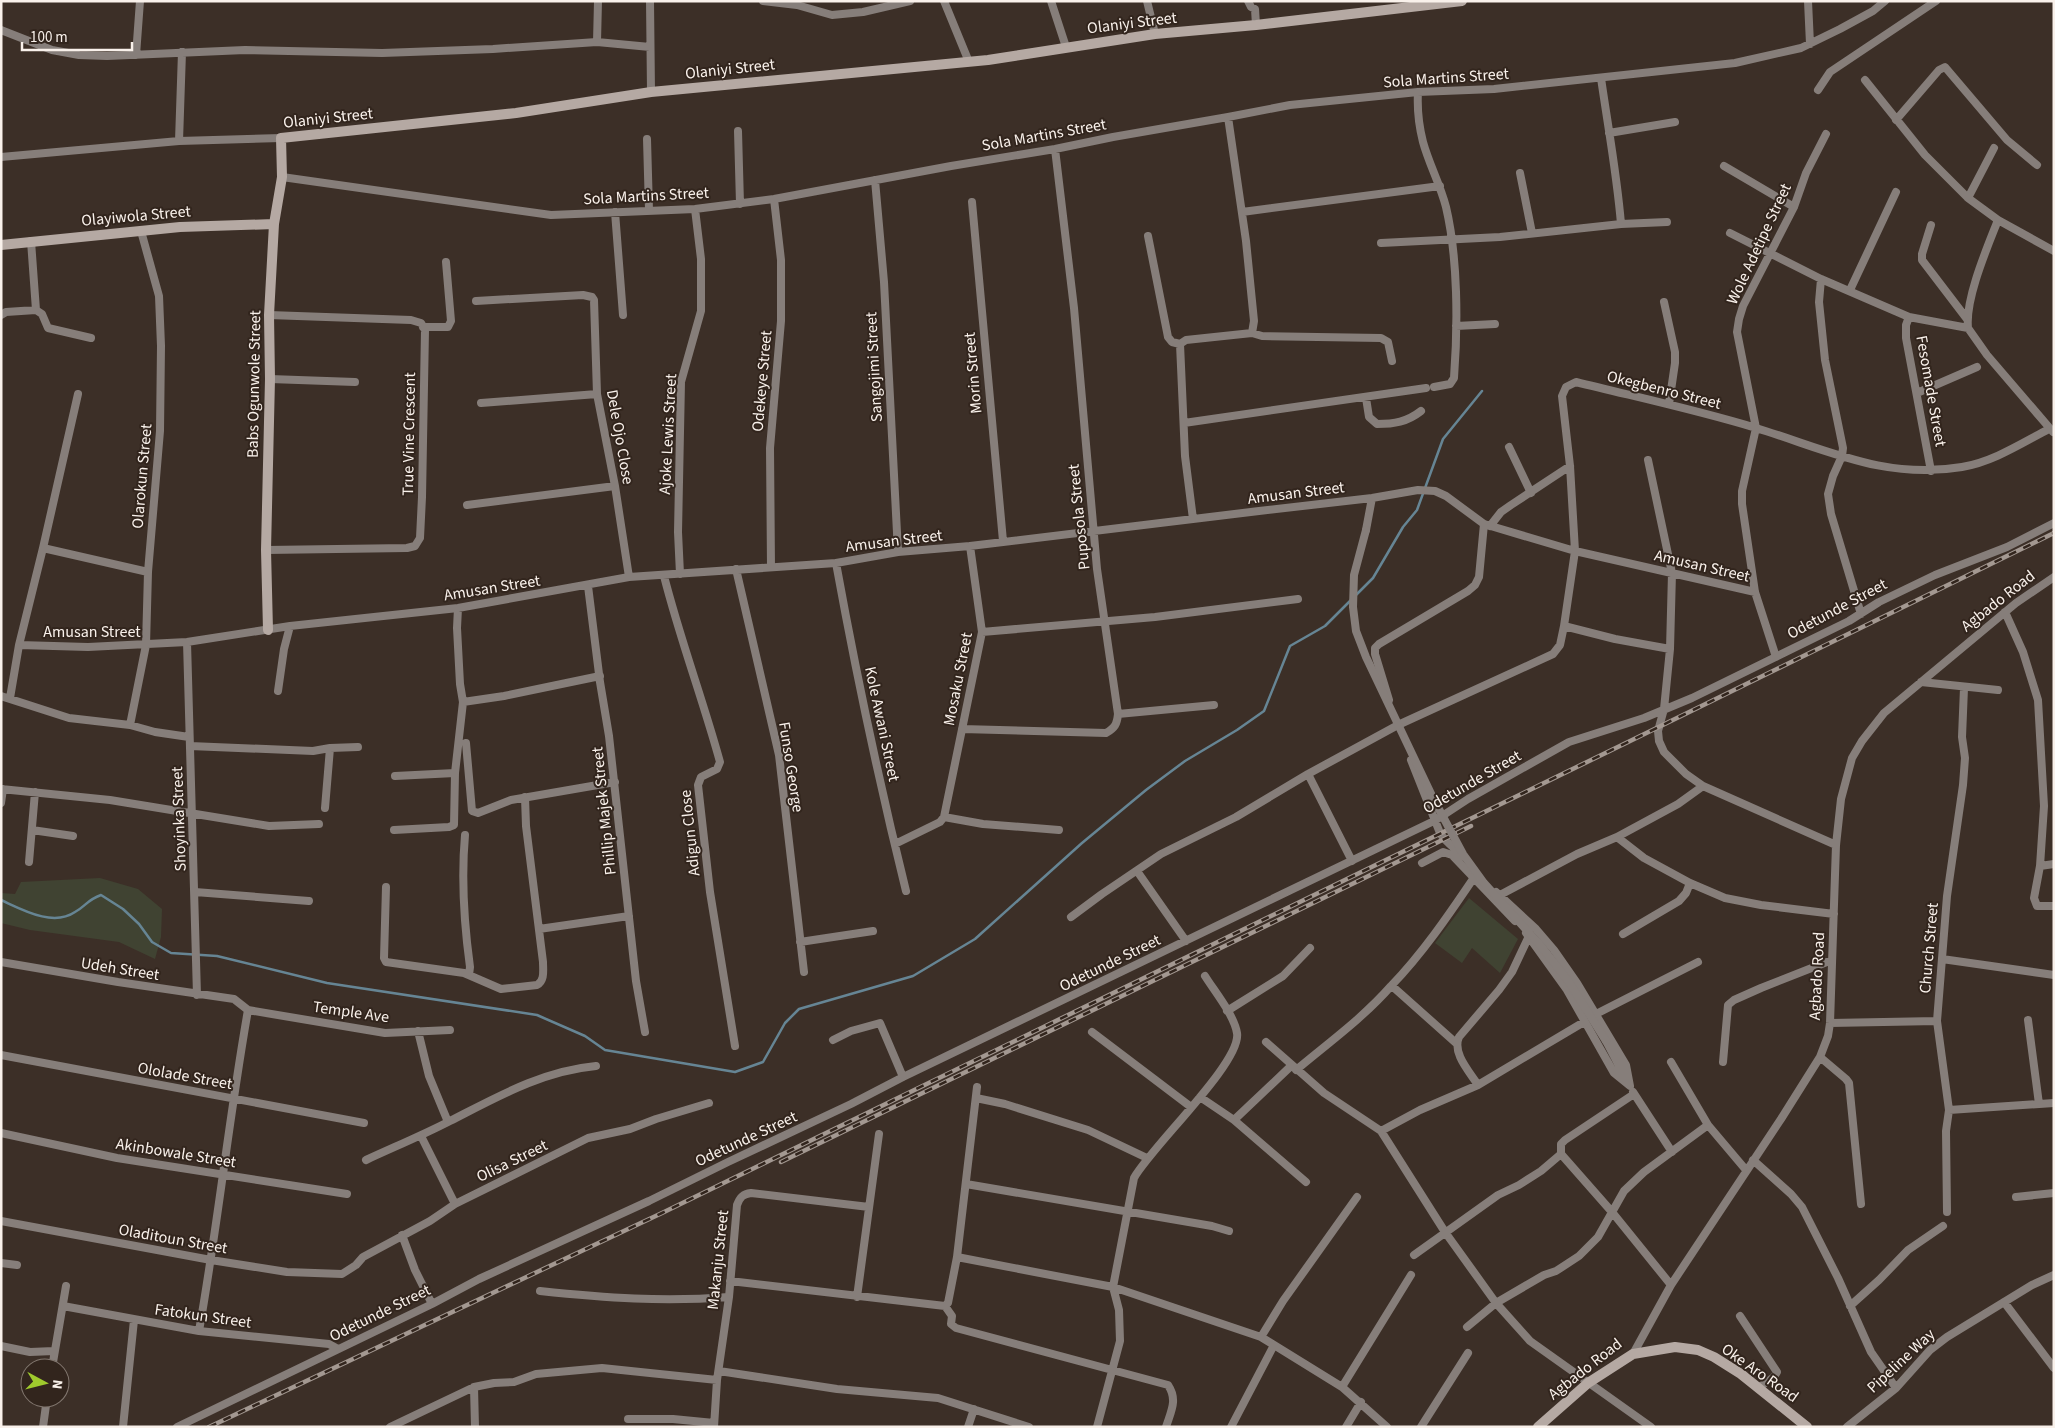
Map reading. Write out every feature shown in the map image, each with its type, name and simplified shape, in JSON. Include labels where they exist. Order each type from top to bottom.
[{"type":"street","points":[[136,55],[140,1]]},
{"type":"street","points":[[597,42],[598,1]]},
{"type":"street","points":[[650,1],[650,92]]},
{"type":"street","points":[[763,1],[797,5],[832,15],[863,12],[910,1]]},
{"type":"street","points":[[944,1],[969,62]]},
{"type":"street","points":[[1051,1],[1066,47]]},
{"type":"street","points":[[1147,1],[1155,34]]},
{"type":"street","points":[[1248,1],[1255,10]]},
{"type":"street","points":[[1256,25],[1255,10],[1260,1]]},
{"type":"street","name":"Olaniyi Street","points":[[1,157],[179,141],[281,138],[516,113],[650,92],[969,62],[1155,34],[1256,25],[1462,1]]},
{"type":"street","points":[[1808,1],[1810,44]]},
{"type":"street","name":"Sola Martins Street","points":[[282,177],[551,215],[695,209],[774,199],[1290,105],[1418,92],[1494,90],[1735,63],[1801,48],[1872,11],[1885,1]]},
{"type":"street","points":[[1818,90],[1830,72],[1936,1]]},
{"type":"street","points":[[1,30],[52,50],[79,55],[310,50],[382,52],[493,50],[597,42],[650,47]]},
{"type":"street","points":[[179,141],[182,52]]},
{"type":"street","points":[[1896,120],[1939,70],[1944,67],[2007,140],[2037,165]]},
{"type":"street","points":[[1602,78],[1617,179],[1621,224]]},
{"type":"street","points":[[1865,80],[1925,155],[1968,198],[1998,220],[2054,251]]},
{"type":"street","points":[[1184,423],[1366,398],[1450,384],[1454,378],[1456,326],[1452,239],[1440,186],[1423,142],[1417,108],[1418,92]]},
{"type":"street","points":[[1228,117],[1242,212],[1254,321],[1252,333]]},
{"type":"street","points":[[1609,133],[1675,122]]},
{"type":"street","points":[[738,131],[740,204]]},
{"type":"street","name":"Wole Adetipe Street","points":[[1756,428],[1738,332],[1743,306],[1794,208],[1806,174],[1826,134]]},
{"type":"street","name":"Babs Ogunwole Street","points":[[268,630],[266,550],[270,315],[274,224],[282,177],[281,138]]},
{"type":"street","points":[[647,140],[649,210]]},
{"type":"street","points":[[1968,198],[1994,148]]},
{"type":"street","name":"Puposola Street","points":[[1055,149],[1074,308],[1093,531],[1118,714]]},
{"type":"street","points":[[1724,166],[1794,208]]},
{"type":"street","points":[[1520,173],[1532,233]]},
{"type":"street","name":"Sangojimi Street","points":[[875,180],[884,282],[898,552]]},
{"type":"street","points":[[1242,212],[1440,186]]},
{"type":"street","points":[[1850,290],[1896,192]]},
{"type":"street","name":"Odekeye Street","points":[[771,567],[770,448],[781,321],[781,260],[774,199]]},
{"type":"street","name":"Morin Street","points":[[972,202],[1003,541]]},
{"type":"street","name":"Ajoke Lewis Street","points":[[680,574],[678,514],[681,382],[701,304],[701,259],[695,209]]},
{"type":"street","points":[[615,212],[624,315]]},
{"type":"street","points":[[1998,220],[1980,265],[1967,319],[1968,328],[1987,355],[2052,431]]},
{"type":"street","points":[[1381,243],[1500,237],[1621,224],[1667,222]]},
{"type":"street","name":"Olayiwola Street","points":[[1,245],[206,226],[274,224]]},
{"type":"street","points":[[1931,225],[1922,260],[1967,319]]},
{"type":"street","name":"Olarokun Street","points":[[130,725],[146,645],[148,572],[160,431],[161,346],[159,296],[141,231]]},
{"type":"street","points":[[1730,233],[1821,279],[1909,317],[1968,328]]},
{"type":"street","points":[[1148,236],[1168,337],[1172,342],[1180,344],[1186,340],[1252,333],[1262,336],[1381,338],[1388,342],[1392,361]]},
{"type":"street","points":[[31,241],[36,310]]},
{"type":"street","points":[[270,315],[411,320],[421,323],[423,327],[448,326],[451,321],[446,262]]},
{"type":"street","points":[[1821,279],[1819,302],[1825,360],[1843,448],[1842,456],[1833,476],[1828,494],[1831,514],[1862,614]]},
{"type":"street","name":"Dele Ojo Close","points":[[476,301],[583,294],[592,297],[594,300],[597,394],[615,486],[629,578]]},
{"type":"street","points":[[1664,302],[1675,358],[1669,404]]},
{"type":"street","points":[[1,315],[6,312],[36,310],[42,314],[48,328],[92,338]]},
{"type":"street","name":"Fesomade Street","points":[[1909,317],[1906,325],[1906,338],[1931,471]]},
{"type":"street","points":[[1456,326],[1496,324]]},
{"type":"street","name":"True Vine Crescent","points":[[266,550],[407,548],[415,546],[420,538],[422,497],[423,327]]},
{"type":"street","points":[[1180,344],[1185,456],[1193,519]]},
{"type":"street","points":[[1917,393],[1977,367]]},
{"type":"street","points":[[270,380],[355,382]]},
{"type":"street","name":"Okegbenro Street","points":[[1570,466],[1562,396],[1566,387],[1576,382],[1669,404],[1756,428],[1867,465],[1901,470],[1931,471],[1964,467],[2052,431]]},
{"type":"street","points":[[10,698],[19,645],[78,394]]},
{"type":"street","points":[[481,403],[597,394]]},
{"type":"street","points":[[1366,398],[1369,417],[1377,424],[1394,424],[1411,419],[1421,411]]},
{"type":"street","points":[[1756,428],[1742,491],[1755,592],[1776,657]]},
{"type":"street","points":[[1509,447],[1531,493]]},
{"type":"street","points":[[1648,460],[1672,573],[1670,649],[1664,709],[1658,731],[1659,741],[1664,752],[1686,774],[1703,786],[1836,845]]},
{"type":"street","points":[[1570,466],[1501,512],[1487,525],[1479,577],[1476,585],[1439,610],[1379,644],[1375,648],[1375,654],[1398,725],[1445,842],[1454,847],[1536,929],[1554,950],[1596,1014],[1626,1065],[1630,1086]]},
{"type":"street","points":[[1071,917],[1161,854],[1236,817],[1308,774],[1398,725],[1553,654],[1560,645],[1575,551],[1570,466]]},
{"type":"street","points":[[467,504],[615,486]]},
{"type":"street","name":"Amusan Street","points":[[19,645],[61,647],[188,642],[290,626],[379,618],[458,608],[629,578],[836,562],[898,552],[970,546],[1372,498],[1418,490],[1435,491],[1446,496],[1487,525],[1575,551],[1755,592]]},
{"type":"street","points":[[1372,498],[1354,575],[1353,607],[1356,631],[1366,657],[1434,800],[1463,854],[1484,883],[1541,946],[1569,982],[1606,1041],[1634,1094],[1672,1152]]},
{"type":"street","name":"Odetunde Street","points":[[177,1427],[432,1304],[479,1279],[649,1201],[1436,820],[1468,799],[1569,742],[1637,721],[1692,698],[1862,614],[1879,602],[1935,575],[2007,547],[2054,523]]},
{"type":"street","name":"Mosaku Street","points":[[944,817],[982,632],[970,546]]},
{"type":"street","points":[[43,548],[148,572]]},
{"type":"street","name":"Kole Awani Street","points":[[836,562],[852,654],[906,891]]},
{"type":"street","name":"Funso George","points":[[736,569],[779,755],[804,972]]},
{"type":"street","name":"Adigun Close","points":[[664,576],[678,631],[720,762],[717,769],[701,777],[698,785],[710,892],[735,1046]]},
{"type":"street","name":"Agbado Road","points":[[1538,1427],[1588,1382],[1633,1354],[1671,1286],[1820,1057],[1828,1036],[1830,1023],[1836,845],[1841,799],[1852,758],[1862,741],[1884,712],[2005,612],[2054,577]]},
{"type":"street","name":"Phillip Majek Street","points":[[588,586],[615,782],[636,981],[645,1032]]},
{"type":"street","points":[[982,632],[1106,621],[1298,599]]},
{"type":"street","points":[[394,830],[453,826],[455,773],[463,702],[460,684],[457,628],[458,608]]},
{"type":"street","points":[[2005,612],[2023,652],[2038,700],[2044,806],[2040,866],[2034,902],[2037,906],[2054,906]]},
{"type":"street","points":[[278,691],[284,649],[290,626]]},
{"type":"street","points":[[1564,626],[1615,639],[1670,649]]},
{"type":"street","name":"Shoyinka Street","points":[[188,642],[197,995]]},
{"type":"street","points":[[463,702],[504,696],[600,676]]},
{"type":"street","points":[[1921,682],[1964,688],[1998,690]]},
{"type":"street","name":"Church Street","points":[[1947,1212],[1946,1141],[1949,1110],[1937,1022],[1947,896],[1964,786],[1965,758],[1962,737],[1964,688]]},
{"type":"street","points":[[1,696],[69,718],[130,725],[155,732],[189,737]]},
{"type":"street","points":[[962,729],[1106,733],[1114,729],[1118,714],[1214,705]]},
{"type":"street","points":[[466,743],[472,811],[478,813],[511,800],[615,782]]},
{"type":"street","points":[[190,746],[313,751],[358,747]]},
{"type":"street","points":[[325,808],[330,748]]},
{"type":"street","points":[[395,776],[455,773]]},
{"type":"street","points":[[1308,774],[1352,860]]},
{"type":"street","points":[[1500,895],[1577,854],[1617,837],[1678,804],[1703,786]]},
{"type":"street","points":[[1,803],[2,789],[110,800],[269,826],[319,824]]},
{"type":"street","points":[[29,862],[35,792]]},
{"type":"street","points":[[386,887],[384,958],[386,962],[469,975],[501,988],[537,986],[543,978],[526,826],[525,797]]},
{"type":"street","points":[[895,844],[940,822],[944,817],[983,824],[1058,830]]},
{"type":"street","points":[[32,830],[72,836]]},
{"type":"street","points":[[465,835],[462,866],[464,915],[470,967],[469,975]]},
{"type":"street","points":[[1617,837],[1644,858],[1690,883],[1725,898],[1749,904],[1834,914]]},
{"type":"street","points":[[1422,863],[1443,852],[1452,855],[1472,879],[1529,936],[1544,960],[1567,990],[1614,1073],[1630,1086]]},
{"type":"street","points":[[2040,866],[2054,864]]},
{"type":"street","points":[[1137,871],[1186,941]]},
{"type":"street","points":[[1234,1120],[1293,1068],[1357,1020],[1392,986],[1445,920],[1472,879]]},
{"type":"street","points":[[1622,934],[1679,901],[1686,894],[1690,883]]},
{"type":"street","points":[[195,892],[309,902]]},
{"type":"street","points":[[539,929],[629,916]]},
{"type":"street","points":[[800,942],[873,931]]},
{"type":"street","points":[[1478,1085],[1457,1051],[1456,1043],[1512,972],[1529,936]]},
{"type":"street","points":[[1228,1011],[1283,976],[1310,948]]},
{"type":"street","points":[[1942,959],[2054,975]]},
{"type":"street","points":[[1723,1062],[1728,1005],[1734,1000],[1754,991],[1832,960]]},
{"type":"street","name":"Udeh Street","points":[[1,962],[234,1000],[248,1010]]},
{"type":"street","points":[[1596,1014],[1698,962]]},
{"type":"street","points":[[1097,1427],[1120,1341],[1120,1327],[1113,1287],[1134,1178],[1147,1158],[1200,1097],[1236,1048],[1238,1040],[1237,1031],[1228,1011],[1205,976]]},
{"type":"street","points":[[1392,986],[1456,1043]]},
{"type":"street","points":[[199,1331],[212,1260],[232,1098],[248,1010]]},
{"type":"street","name":"Temple Ave","points":[[248,1010],[385,1032],[450,1030]]},
{"type":"street","points":[[2028,1020],[2039,1104]]},
{"type":"street","points":[[1381,1131],[1420,1110],[1478,1085],[1584,1022]]},
{"type":"street","points":[[1830,1023],[1937,1022]]},
{"type":"street","points":[[833,1040],[851,1031],[880,1023],[903,1077]]},
{"type":"street","points":[[418,1031],[429,1076],[448,1122]]},
{"type":"street","points":[[1092,1032],[1191,1107]]},
{"type":"street","points":[[1266,1042],[1293,1068],[1324,1093],[1381,1131],[1446,1232],[1496,1302],[1530,1341],[1652,1427]]},
{"type":"street","name":"Ololade Street","points":[[1,1055],[364,1123]]},
{"type":"street","points":[[1820,1057],[1846,1079],[1849,1084],[1861,1204]]},
{"type":"street","points":[[1671,1062],[1708,1125],[1746,1170]]},
{"type":"street","points":[[366,1160],[420,1136],[530,1081],[576,1068],[596,1066]]},
{"type":"street","points":[[730,1281],[945,1306],[948,1303],[957,1257],[977,1087]]},
{"type":"street","points":[[1634,1094],[1565,1140],[1561,1144],[1561,1154],[1612,1212],[1671,1286]]},
{"type":"street","points":[[1200,1097],[1234,1120],[1306,1182]]},
{"type":"street","points":[[976,1098],[1032,1112],[1088,1130],[1147,1158]]},
{"type":"street","points":[[1949,1110],[2054,1103]]},
{"type":"street","name":"Olisa Street","points":[[342,1274],[356,1265],[363,1257],[376,1252],[455,1204],[588,1138],[630,1129],[656,1119],[709,1104]]},
{"type":"street","points":[[1467,1327],[1496,1302],[1544,1275],[1556,1271],[1580,1256],[1598,1237],[1624,1191],[1644,1172],[1708,1125]]},
{"type":"street","name":"Akinbowale Street","points":[[1,1133],[117,1158],[347,1194]]},
{"type":"street","points":[[858,1297],[879,1134]]},
{"type":"street","points":[[420,1136],[455,1204]]},
{"type":"street","points":[[1414,1255],[1498,1195],[1519,1185],[1561,1154]]},
{"type":"street","points":[[1753,1160],[1791,1194],[1802,1207],[1871,1352],[1896,1388]]},
{"type":"street","points":[[966,1184],[1212,1226],[1229,1231]]},
{"type":"street","name":"Makanju Street","points":[[714,1425],[739,1198],[744,1194],[751,1193],[869,1207]]},
{"type":"street","points":[[2016,1196],[2054,1193]]},
{"type":"street","points":[[1261,1337],[1283,1301],[1357,1197]]},
{"type":"street","name":"Oladitoun Street","points":[[1,1221],[287,1272],[342,1274]]},
{"type":"street","points":[[1850,1306],[1908,1250],[1943,1226]]},
{"type":"street","points":[[402,1235],[415,1270],[432,1304]]},
{"type":"street","points":[[957,1257],[1113,1287],[1261,1337],[1342,1386],[1387,1427]]},
{"type":"street","points":[[1,1263],[17,1265]]},
{"type":"street","points":[[1342,1386],[1411,1275]]},
{"type":"street","name":"Pipeline Way","points":[[1847,1427],[1896,1388],[1930,1350],[1947,1337],[2004,1302],[2054,1275]]},
{"type":"street","points":[[53,1358],[66,1286]]},
{"type":"street","points":[[540,1291],[618,1299],[686,1300],[729,1297]]},
{"type":"street","points":[[2004,1302],[2054,1368]]},
{"type":"street","name":"Fatokun Street","points":[[63,1306],[199,1331],[329,1344],[338,1349]]},
{"type":"street","points":[[945,1306],[952,1316],[951,1324],[956,1328],[1168,1385],[1174,1393],[1173,1404],[1166,1427]]},
{"type":"street","points":[[1740,1316],[1777,1372],[1774,1377],[1758,1388]]},
{"type":"street","points":[[123,1427],[134,1320]]},
{"type":"street","points":[[1231,1427],[1274,1345]]},
{"type":"street","points":[[1,1346],[30,1352],[54,1351]]},
{"type":"street","name":"Oke Aro Road","points":[[1633,1354],[1676,1347],[1698,1350],[1714,1357],[1758,1388],[1807,1427]]},
{"type":"street","points":[[1421,1427],[1468,1352]]},
{"type":"street","points":[[390,1427],[474,1387],[494,1382],[514,1382],[536,1374],[602,1368],[718,1380]]},
{"type":"street","points":[[719,1371],[837,1389],[938,1398],[1029,1427]]},
{"type":"street","points":[[474,1387],[474,1427]]},
{"type":"street","points":[[1346,1427],[1360,1402]]},
{"type":"street","points":[[43,1427],[46,1408]]},
{"type":"street","points":[[968,1427],[974,1409]]},
{"type":"street","points":[[628,1419],[673,1418],[714,1425]]},
{"type":"green space","points":[[100,878],[138,889],[162,909],[161,937],[155,959],[119,942],[30,930],[1,923],[1,893],[15,894],[21,882]]},
{"type":"green space","points":[[1469,898],[1518,939],[1500,973],[1472,948],[1462,963],[1435,943]]},
{"type":"waterway","points":[[1356,595],[1373,578],[1403,527],[1417,510],[1443,439],[1482,391]]},
{"type":"waterway","points":[[1,900],[38,915],[57,918],[75,912],[101,895],[123,909],[139,924],[152,942],[171,953],[217,956],[327,983],[537,1015],[585,1036],[605,1050],[735,1072],[763,1062],[785,1023],[799,1009],[913,976],[975,939],[1082,843],[1146,790],[1185,761],[1237,730],[1264,711],[1290,646],[1325,626],[1352,599]]},
{"type":"railway","points":[[209,1427],[662,1213],[2054,533]]},
{"type":"railway","points":[[781,1162],[1471,826]]}]
